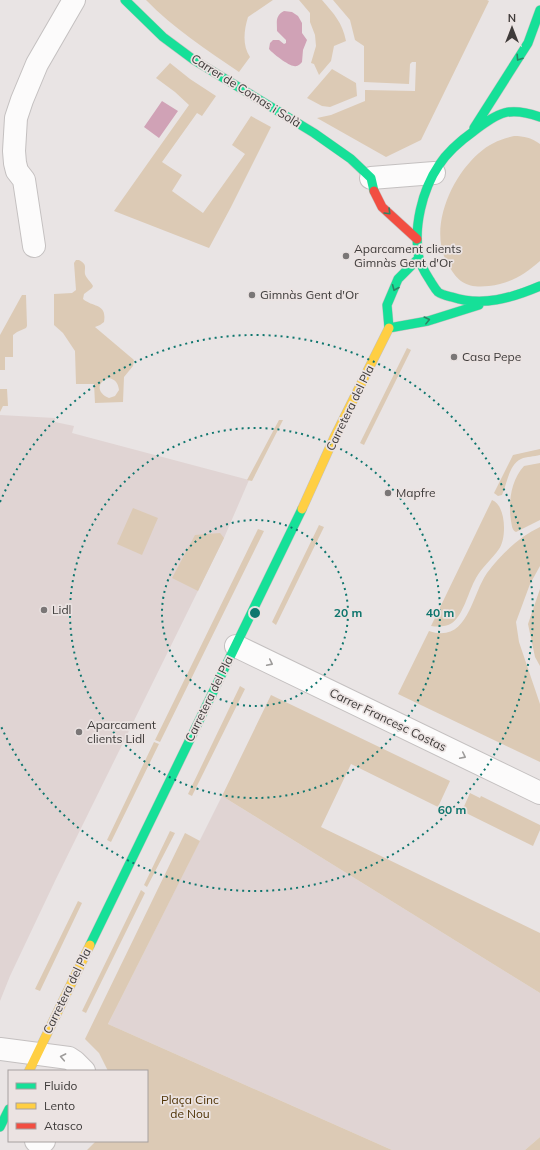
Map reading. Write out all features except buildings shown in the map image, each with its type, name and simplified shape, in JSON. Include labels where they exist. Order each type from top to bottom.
[{"type":"main road","name":"Carrer de Comas i Solà","points":[[124,0],[163,37],[194,60],[314,133],[351,160],[371,178]]},
{"type":"main road","points":[[470,134],[528,43],[540,10]]},
{"type":"main road","points":[[486,303],[457,300],[437,291],[422,269],[419,258],[418,224],[422,204],[434,173],[453,147],[488,120],[508,111],[527,112],[540,117]]},
{"type":"main road","points":[[371,178],[375,194],[382,207],[418,239]]},
{"type":"main road","points":[[419,258],[398,279],[387,305],[389,328],[428,320],[516,296],[540,286]]},
{"type":"main road","name":"Carretera del Pla","points":[[33,1062],[236,646],[300,513],[334,438],[389,328]]},
{"type":"main road","points":[[0,1127],[8,1111]]},
{"type":"street","points":[[34,246],[24,180],[17,171],[15,163],[14,151],[16,118],[37,64],[74,0]]},
{"type":"street","points":[[371,178],[434,173]]},
{"type":"street","name":"Carrer Francesc Costas","points":[[236,646],[540,793]]},
{"type":"street","points":[[0,1049],[33,1062],[69,1058],[83,1070]]},
{"type":"shaded area","points":[[284,11],[292,12],[298,16],[302,23],[302,33],[307,40],[303,50],[302,62],[297,66],[285,62],[269,49],[270,43],[273,40],[279,40],[284,44],[286,43],[286,40],[277,31],[278,17]]},
{"type":"shaded area","points":[[162,101],[178,111],[159,138],[144,127]]},
{"type":"shaded area","points":[[0,415],[55,418],[55,422],[74,426],[72,433],[249,480],[224,538],[55,881],[10,976],[0,1001]]},
{"type":"shaded area","points":[[222,796],[540,993],[540,1137],[525,1150],[392,1150],[108,1024]]},
{"type":"green space","points":[[146,0],[273,0],[248,17],[244,37],[247,52],[250,57],[239,72],[167,20]]},
{"type":"green space","points":[[299,0],[322,0],[337,19],[346,41],[334,46],[331,61],[319,75],[314,64],[311,63],[316,46],[315,35],[310,22],[310,13]]},
{"type":"green space","points":[[333,0],[489,1],[421,140],[386,157],[317,118],[331,115],[365,101],[365,90],[415,91],[416,62],[412,62],[410,64],[409,84],[364,82],[364,46],[355,40],[350,20]]},
{"type":"green space","points":[[170,63],[190,79],[216,96],[202,116],[197,113],[162,162],[182,175],[172,191],[203,213],[245,154],[232,145],[251,116],[271,127],[209,248],[114,211],[189,105],[156,78]]},
{"type":"green space","points":[[332,69],[356,83],[357,96],[330,107],[322,106],[307,98]]},
{"type":"green space","points":[[514,136],[528,138],[540,144],[540,261],[523,274],[504,283],[489,286],[465,284],[453,272],[443,252],[440,238],[441,222],[445,206],[459,176],[468,164],[491,144]]},
{"type":"green space","points":[[76,260],[79,260],[84,263],[86,276],[93,286],[84,294],[83,299],[99,307],[104,312],[104,322],[95,327],[134,360],[133,366],[124,377],[123,402],[95,403],[94,384],[76,384],[75,351],[63,333],[54,325],[54,294],[72,293],[76,290],[74,263]],"holes":[[[109,378],[116,382],[119,390],[115,396],[109,398],[100,391],[100,385],[105,380]]]},
{"type":"green space","points":[[22,295],[26,295],[27,326],[13,335],[13,357],[5,357],[5,370],[0,370],[0,335]]},
{"type":"green space","points":[[407,348],[411,350],[364,445],[360,443]]},
{"type":"green space","points":[[0,389],[7,389],[8,406],[3,406],[0,412]]},
{"type":"green space","points":[[279,420],[283,420],[252,481],[247,480]]},
{"type":"green space","points":[[540,449],[540,455],[523,458],[514,465],[502,495],[498,496],[494,493],[513,455]]},
{"type":"green space","points":[[540,463],[540,520],[516,532],[512,528],[510,514],[510,499],[513,485],[524,466]]},
{"type":"green space","points":[[492,500],[497,503],[500,508],[504,522],[502,544],[476,578],[463,609],[456,620],[452,623],[439,627],[431,626]]},
{"type":"green space","points":[[133,508],[158,518],[142,555],[117,544]]},
{"type":"green space","points":[[319,525],[324,527],[276,625],[272,622]]},
{"type":"green space","points":[[540,527],[540,566],[530,584],[516,622],[519,642],[540,704],[540,762],[398,694],[429,631],[442,633],[452,631],[460,624],[467,616],[487,573],[492,566],[518,541]]},
{"type":"green space","points":[[258,529],[264,531],[160,742],[155,740]]},
{"type":"green space","points":[[220,533],[224,538],[198,591],[172,578],[195,535]]},
{"type":"green space","points":[[540,589],[540,666],[535,657],[528,624]]},
{"type":"green space","points":[[240,686],[245,689],[192,796],[188,794]]},
{"type":"green space","points":[[271,695],[450,781],[438,807],[351,764],[321,827],[540,933],[540,993],[222,796]]},
{"type":"green space","points":[[154,742],[159,744],[111,842],[107,840]]},
{"type":"green space","points":[[470,793],[480,798],[481,796],[540,825],[540,830],[533,846],[462,811]]},
{"type":"green space","points":[[170,831],[175,833],[147,887],[144,885]]},
{"type":"green space","name":"Plaça Cinc de Nou","points":[[185,833],[200,841],[108,1024],[392,1150],[87,1150],[95,1142],[148,1142],[148,1070],[108,1070],[99,1053],[85,1039]]},
{"type":"green space","points":[[141,890],[145,893],[86,1013],[82,1011]]},
{"type":"green space","points":[[78,901],[82,903],[40,991],[35,989]]},
{"type":"green space","points":[[540,1137],[540,1150],[525,1150]]},
{"type":"traffic: fast","points":[[125,0],[163,37],[194,60],[314,133],[351,159],[371,178],[374,191]]},
{"type":"traffic: fast","points":[[474,128],[528,43],[540,10]]},
{"type":"traffic: fast","points":[[540,117],[520,112],[498,115],[490,119],[455,146],[439,165],[428,186],[420,210],[417,234],[417,246],[421,264],[435,288],[441,294],[463,300],[486,301],[497,300],[519,294],[540,286]]},
{"type":"traffic: fast","points":[[389,328],[387,305],[398,279],[419,258]]},
{"type":"traffic: fast","points":[[389,328],[428,321],[479,305]]},
{"type":"traffic: fast","points":[[90,945],[302,509]]},
{"type":"traffic: fast","points":[[0,1127],[8,1111]]},
{"type":"traffic: slow","points":[[302,509],[334,438],[389,328]]},
{"type":"traffic: slow","points":[[29,1070],[90,945]]},
{"type":"traffic: jam","points":[[374,191],[382,207],[417,239]]},
{"type":"place","name":"Aparcament clients Gimnàs Gent d'Or","points":[[346,256]]},
{"type":"place","name":"Gimnàs Gent d'Or","points":[[252,295]]},
{"type":"place","name":"Casa Pepe","points":[[454,357]]},
{"type":"place","name":"Mapfre","points":[[388,493]]},
{"type":"place","name":"Lidl","points":[[44,610]]},
{"type":"place","name":"Aparcament clients Lidl","points":[[79,732]]}]
